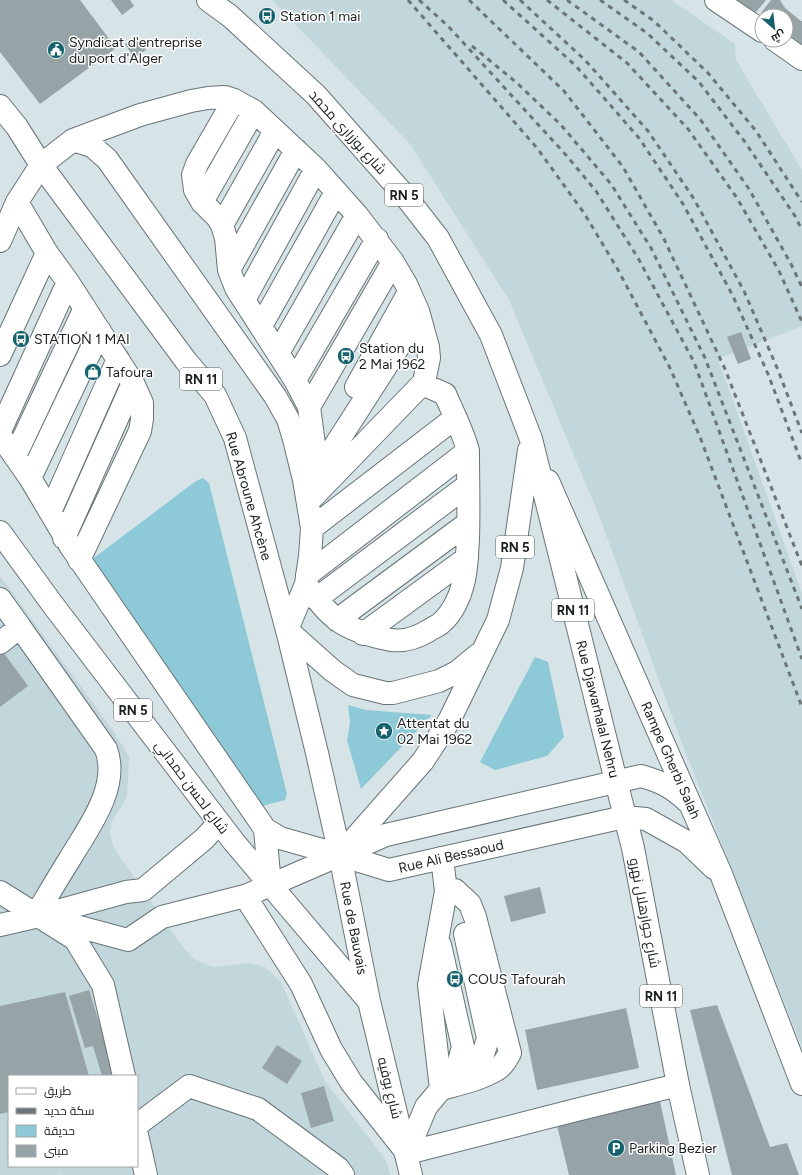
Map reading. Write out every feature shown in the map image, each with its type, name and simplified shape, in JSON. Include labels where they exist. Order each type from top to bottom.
[{"type":"main road","name":"شارع بوزراري محمد","points":[[208,0],[230,16],[316,95],[406,197],[438,238],[491,335],[531,439]]},
{"type":"main road","points":[[716,0],[754,26]]},
{"type":"main road","points":[[786,48],[802,59]]},
{"type":"main road","points":[[0,241],[17,202],[41,165],[73,140],[140,115],[191,101],[208,98],[225,97],[234,100],[254,111],[316,169],[377,239],[393,262],[419,314],[430,358],[424,382],[311,483]]},
{"type":"main road","points":[[234,100],[197,164],[193,176],[195,190],[202,202],[217,217],[222,225],[226,238],[228,270],[236,288],[295,380],[309,407],[314,444],[311,483],[312,528],[310,586],[327,612],[342,624],[363,634],[386,639],[406,641],[441,624],[452,609],[463,584],[467,558],[468,451],[464,435],[445,394],[422,384]]},
{"type":"main road","name":"RN 11","points":[[0,106],[17,127],[41,165]]},
{"type":"main road","points":[[202,202],[254,111]]},
{"type":"main road","points":[[222,225],[275,131]]},
{"type":"main road","points":[[73,140],[92,146],[106,159],[275,396],[288,419],[311,483]]},
{"type":"main road","points":[[228,270],[296,150]]},
{"type":"main road","name":"Rue Abroune Ahcène","points":[[41,165],[186,361],[215,395],[235,438],[287,630],[318,753],[340,855]]},
{"type":"main road","points":[[244,300],[316,169]]},
{"type":"main road","points":[[261,326],[336,192]]},
{"type":"main road","points":[[17,202],[47,252],[86,308],[133,383],[142,403],[140,432],[79,560]]},
{"type":"main road","points":[[278,353],[357,215]]},
{"type":"main road","points":[[295,380],[377,239]]},
{"type":"main road","points":[[0,355],[47,252]]},
{"type":"main road","points":[[309,407],[393,262]]},
{"type":"main road","points":[[0,432],[68,282]]},
{"type":"main road","points":[[311,483],[409,292]]},
{"type":"main road","points":[[15,456],[86,308]]},
{"type":"main road","points":[[311,483],[419,314]]},
{"type":"main road","points":[[30,478],[100,331]]},
{"type":"main road","points":[[50,512],[118,359]]},
{"type":"main road","points":[[64,538],[133,383]]},
{"type":"main road","points":[[312,528],[455,418]]},
{"type":"main road","points":[[0,435],[30,478],[64,538],[265,829],[270,886]]},
{"type":"main road","name":"RN 5","points":[[340,855],[424,761],[449,721],[498,620],[512,568],[531,439]]},
{"type":"main road","name":"Rue Djawarhalal Nehru","points":[[531,439],[624,817]]},
{"type":"main road","name":"Rampe Gherbi Salah","points":[[531,439],[551,489],[721,874],[802,1084]]},
{"type":"main road","points":[[468,451],[310,586],[287,630],[333,671],[353,685],[385,693],[393,693],[439,681],[457,672],[484,650]]},
{"type":"main road","points":[[310,586],[468,485]]},
{"type":"main road","points":[[337,620],[468,523]]},
{"type":"main road","name":"شارع لحسن حمداني","points":[[0,532],[58,612],[270,886]]},
{"type":"main road","points":[[363,634],[467,558]]},
{"type":"main road","points":[[0,599],[106,749],[109,758],[106,792],[96,816],[37,915]]},
{"type":"main road","points":[[0,643],[20,627]]},
{"type":"main road","points":[[37,915],[128,940],[162,917],[245,896],[386,835],[616,780],[641,776],[659,781],[676,790],[690,804]]},
{"type":"main road","name":"Rue Ali Bessaoud","points":[[265,829],[280,838],[389,870],[624,817],[646,819],[687,842],[721,874]]},
{"type":"main road","name":"شارع جوارهلال نهرو","points":[[624,817],[633,848],[678,1085],[698,1175]]},
{"type":"main road","points":[[0,925],[126,892],[143,890],[204,839],[220,823]]},
{"type":"main road","name":"Rue de Bauvais","points":[[340,855],[368,1001]]},
{"type":"main road","points":[[441,1089],[430,985],[438,936],[451,890],[442,858]]},
{"type":"main road","name":"RN 5","points":[[270,886],[368,1001]]},
{"type":"main road","points":[[407,1153],[426,1107],[441,1089],[472,1080],[496,1070],[504,1063],[510,1053],[476,917],[470,904],[451,890]]},
{"type":"main road","points":[[0,892],[74,939],[103,985],[124,1075]]},
{"type":"main road","points":[[245,896],[301,984],[331,1049],[352,1082],[407,1153]]},
{"type":"main road","name":"شارع بوفيه","points":[[368,1001],[412,1175]]},
{"type":"main road","points":[[407,1153],[631,1100],[678,1085]]},
{"type":"main road","points":[[138,1123],[189,1086],[258,1108],[338,1168],[343,1175]]},
{"type":"main road","points":[[138,1139],[146,1175]]},
{"type":"shaded area","points":[[272,0],[671,0],[735,44],[736,60],[802,170],[802,326],[718,359],[802,593],[802,1047],[681,741],[600,518],[509,300],[410,144]]},
{"type":"shaded area","points":[[0,576],[115,733],[129,757],[127,797],[111,823],[110,833],[117,853],[183,947],[193,958],[214,967],[249,963],[258,965],[268,969],[281,982],[325,1081],[386,1160],[390,1175],[0,1175]]},
{"type":"green space","points":[[203,478],[209,483],[287,794],[285,800],[262,806],[91,560],[196,481]]},
{"type":"green space","points":[[535,657],[548,662],[564,737],[547,756],[495,770],[480,762]]},
{"type":"green space","points":[[348,705],[366,710],[432,715],[361,789],[347,740],[350,723]]},
{"type":"building","name":"Syndicat d'entreprise du port d'Alger","points":[[0,0],[80,0],[116,48],[40,104],[0,52]]},
{"type":"building","points":[[111,0],[130,0],[134,6],[122,15]]},
{"type":"building","points":[[729,0],[766,0],[759,8],[754,8],[754,14],[751,18]]},
{"type":"building","points":[[771,0],[780,0],[785,8],[765,8]]},
{"type":"building","points":[[794,15],[802,21],[802,45],[794,38]]},
{"type":"building","points":[[138,37],[146,50],[134,58],[125,44]]},
{"type":"building","points":[[741,332],[751,359],[738,364],[727,337]]},
{"type":"building","points":[[1,649],[28,686],[0,707],[0,650]]},
{"type":"building","points":[[540,887],[546,913],[511,922],[504,896]]},
{"type":"building","points":[[89,990],[116,1075],[102,1075],[93,1046],[85,1048],[69,996]]},
{"type":"building","points":[[65,992],[89,1075],[8,1075],[8,1112],[0,1114],[0,1006]]},
{"type":"building","points":[[717,1005],[770,1147],[787,1143],[799,1175],[732,1175],[690,1010]]},
{"type":"building","points":[[626,1008],[639,1068],[537,1090],[525,1030]]},
{"type":"building","points":[[277,1045],[302,1061],[287,1084],[262,1068]]},
{"type":"building","points":[[324,1086],[334,1121],[311,1128],[301,1093]]},
{"type":"building","name":"Parking Bezier","points":[[659,1097],[676,1175],[569,1175],[556,1121]]},
{"type":"railway","points":[[408,0],[537,148],[584,213],[617,268],[670,368],[700,437],[802,707]]},
{"type":"railway","points":[[419,0],[448,26],[566,155],[596,191],[638,258],[694,362],[802,659]]},
{"type":"railway","points":[[469,0],[564,91],[623,167],[664,239],[725,369],[802,566]]},
{"type":"railway","points":[[503,0],[576,66],[639,138],[683,204],[733,296],[768,374],[802,464]]},
{"type":"railway","points":[[520,0],[585,60],[648,131],[694,199],[744,291],[778,370],[802,433]]},
{"type":"railway","points":[[547,0],[627,63],[688,129],[737,198],[779,271],[802,322]]},
{"type":"railway","points":[[567,0],[639,52],[700,119],[749,189],[791,264],[802,287]]},
{"type":"railway","points":[[600,0],[647,33],[699,82],[745,142],[795,216],[802,230]]},
{"type":"railway","points":[[624,0],[654,21],[708,73],[756,131],[802,202]]},
{"type":"railway","points":[[472,46],[517,83],[561,125],[611,184],[651,248],[705,358],[802,609]]},
{"type":"place","name":"Station 1 mai","points":[[267,16]]},
{"type":"place","name":"Syndicat d'entreprise du port d'Alger","points":[[56,50]]},
{"type":"place","name":"STATION 1 MAI","points":[[21,339]]},
{"type":"place","name":"Station du 2 Mai 1962","points":[[346,356]]},
{"type":"place","name":"Tafoura","points":[[93,372]]},
{"type":"place","name":"Attentat du 02 Mai 1962","points":[[384,731]]},
{"type":"place","name":"COUS Tafourah","points":[[455,979]]},
{"type":"place","name":"Parking Bezier","points":[[616,1148]]}]
